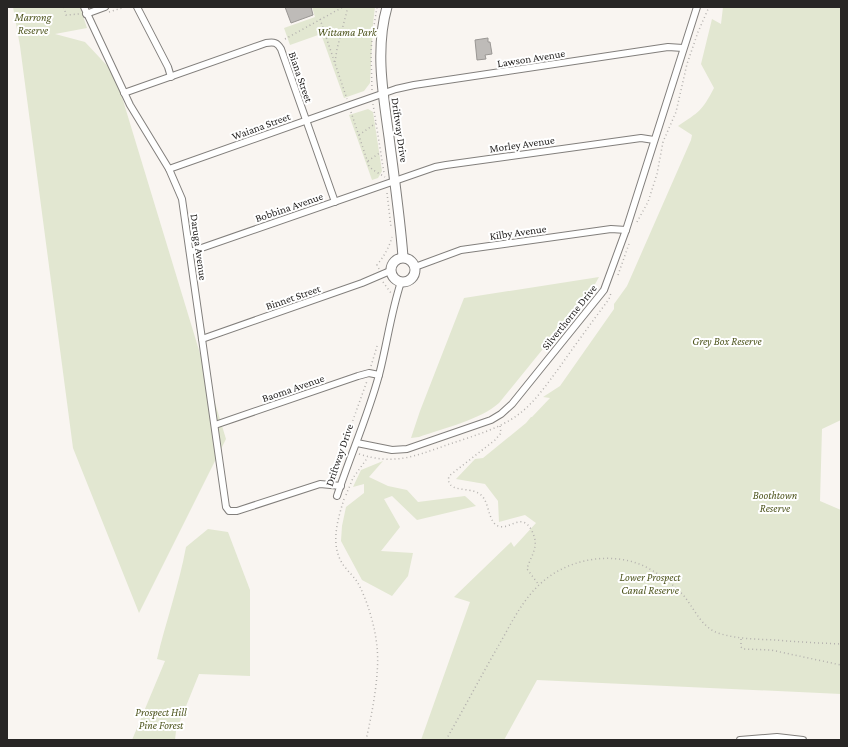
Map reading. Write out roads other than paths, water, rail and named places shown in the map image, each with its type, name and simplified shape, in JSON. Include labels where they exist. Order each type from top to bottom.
[{"type":"street","points":[[85,9],[105,7]]},
{"type":"street","points":[[137,7],[168,67],[171,76]]},
{"type":"street","name":"Driftway Drive","points":[[387,7],[380,52],[382,94],[395,181],[404,257]]},
{"type":"street","name":"Silverthorne Drive","points":[[357,443],[392,450],[407,449],[479,425],[501,414],[512,404],[604,290],[626,230],[697,7]]},
{"type":"street","name":"Daruga Avenue","points":[[85,9],[130,105],[169,169],[182,199],[226,507],[229,511],[237,511],[320,484],[341,486]]},
{"type":"street","name":"Biana Street","points":[[124,93],[274,42],[278,44],[310,128],[335,202]]},
{"type":"street","name":"Lawson Avenue","points":[[382,94],[414,85],[668,47],[683,48]]},
{"type":"street","name":"Waiana Street","points":[[169,169],[382,94]]},
{"type":"street","name":"Morley Avenue","points":[[395,181],[446,164],[641,138],[654,140]]},
{"type":"street","name":"Bobbina Avenue","points":[[190,252],[395,181]]},
{"type":"street","name":"Kilby Avenue","points":[[415,267],[461,250],[611,229],[626,230]]},
{"type":"street","points":[[404,257],[413,262],[415,272],[409,281],[401,282],[392,276],[390,267],[395,260],[404,257]]},
{"type":"street","name":"Binnet Street","points":[[202,339],[362,283],[390,271]]},
{"type":"street","name":"Driftway Drive","points":[[338,496],[379,375],[396,296],[401,282]]},
{"type":"street","name":"Baoma Avenue","points":[[215,425],[369,373],[379,375]]},
{"type":"street","points":[[740,740],[777,737],[803,740]]},
{"type":"park label","name":"Marrong Reserve","points":[[33,23]]},
{"type":"park label","name":"Wittama Park","points":[[347,32]]},
{"type":"park label","name":"Grey Box Reserve","points":[[727,341]]},
{"type":"park label","name":"Boothtown Reserve","points":[[775,501]]},
{"type":"park label","name":"Lower Prospect Canal Reserve","points":[[650,583]]},
{"type":"park label","name":"Prospect Hill Pine Forest","points":[[161,718]]}]
